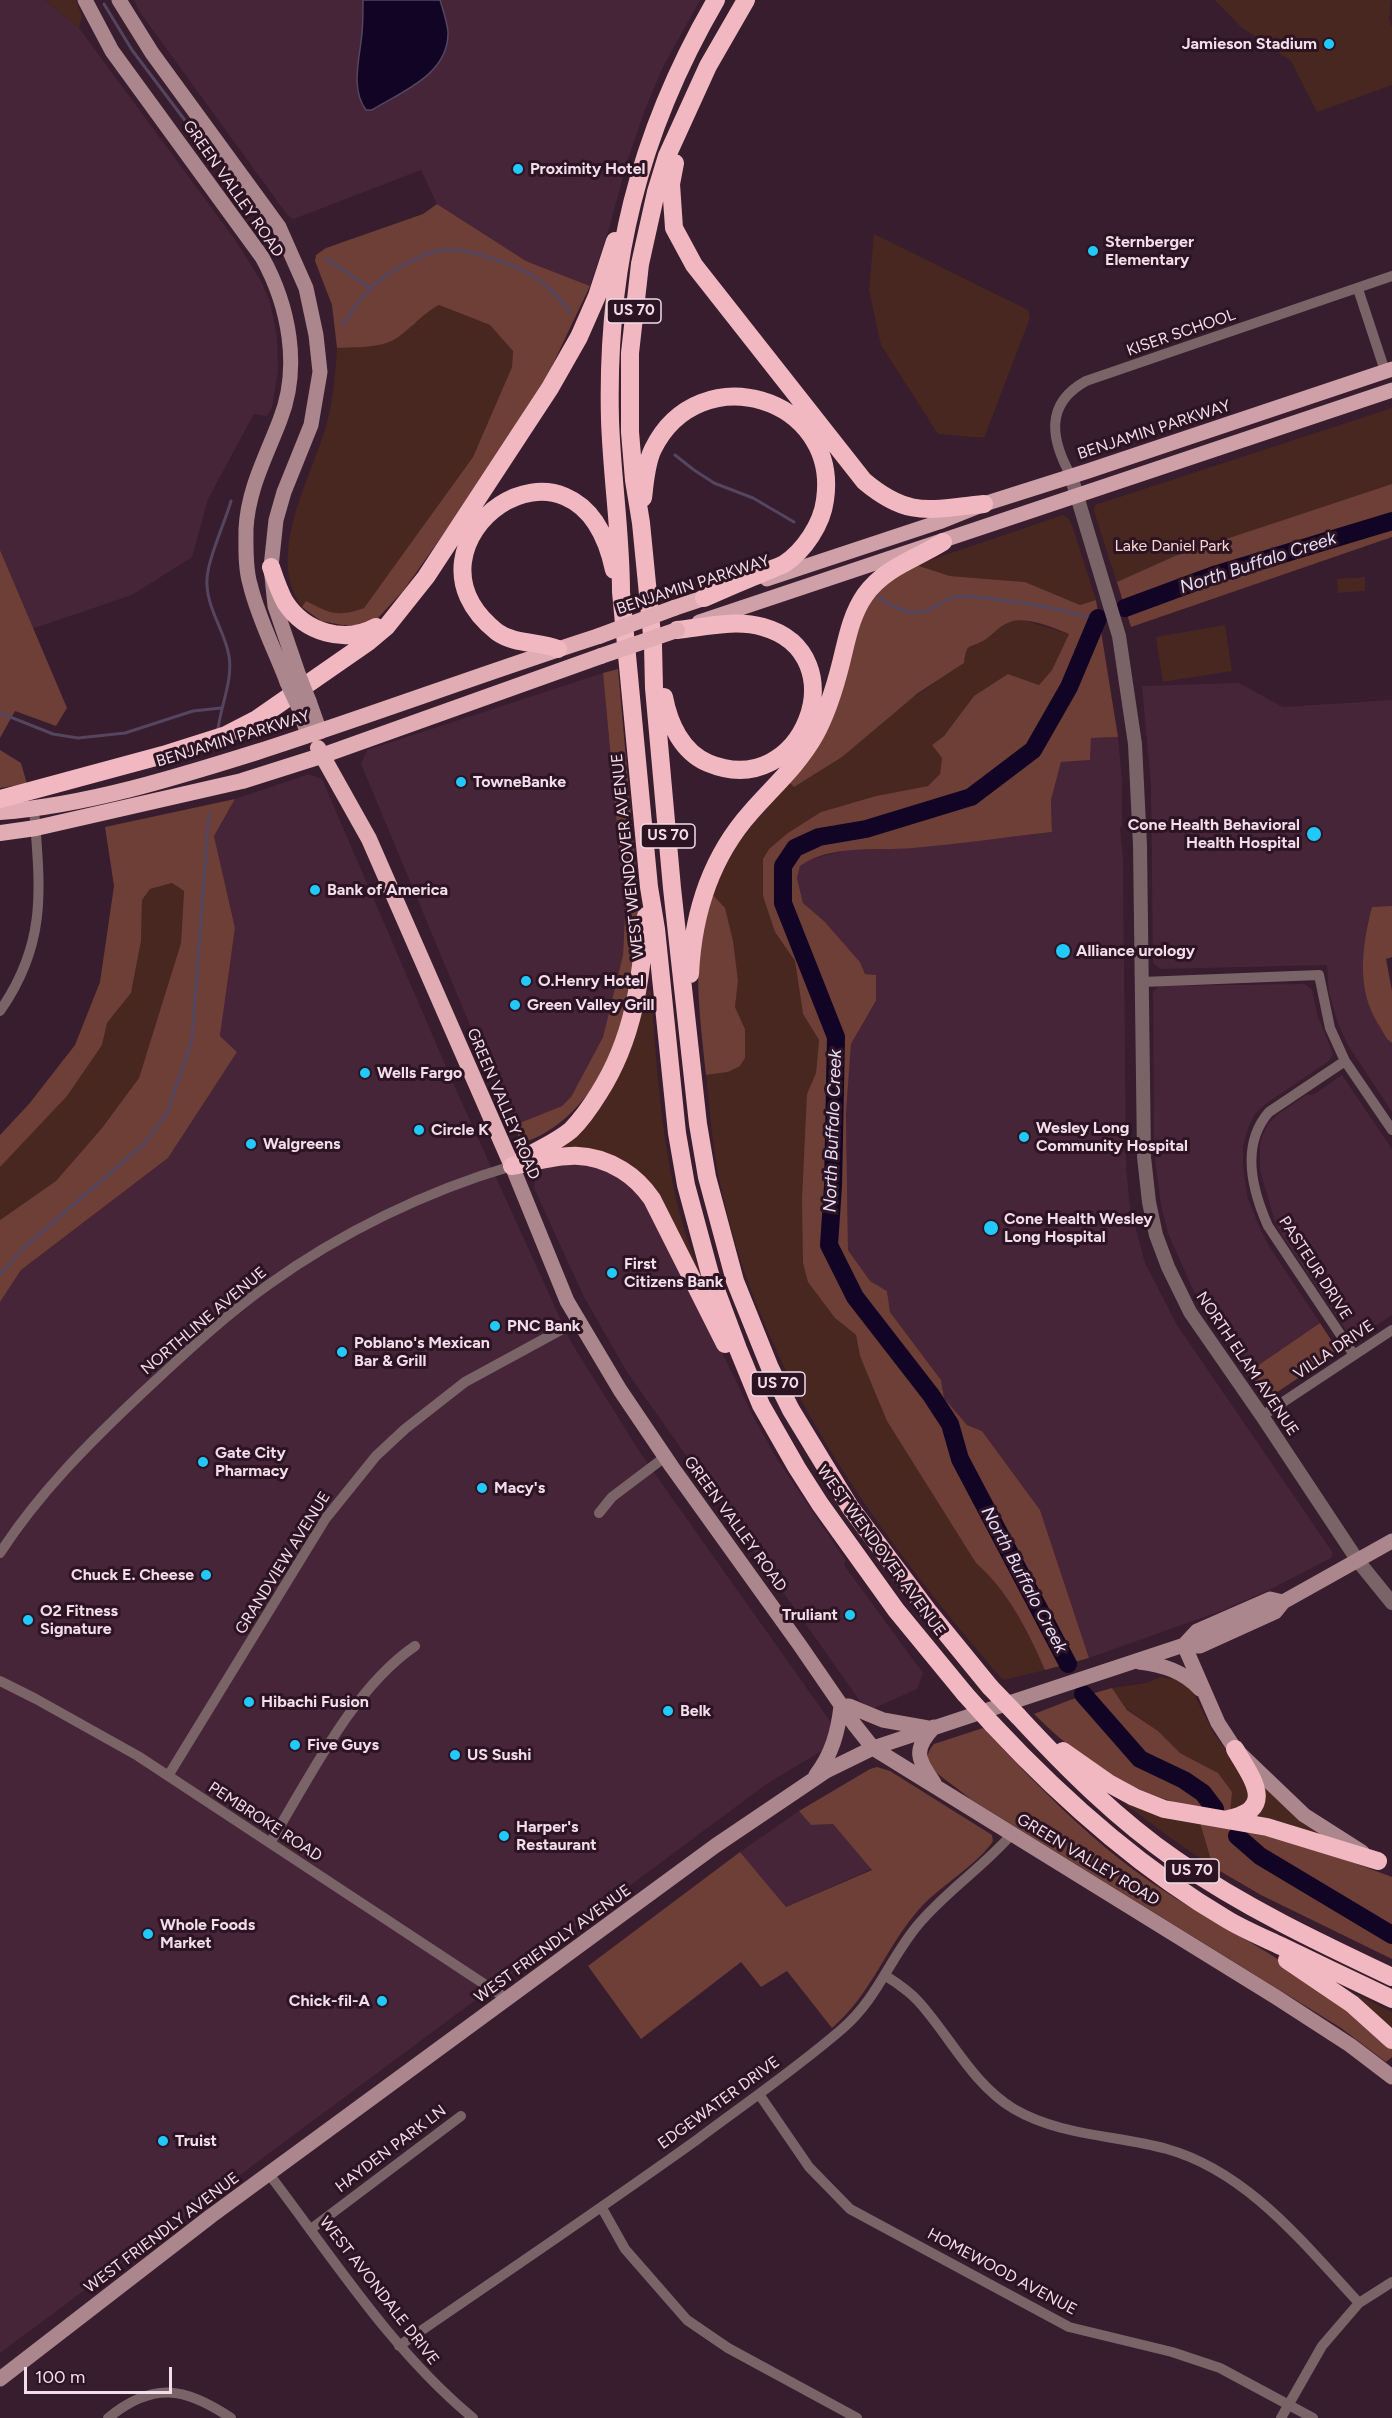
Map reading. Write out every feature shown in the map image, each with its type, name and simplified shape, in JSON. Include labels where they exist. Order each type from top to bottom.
[{"type":"highway","name":"WEST WENDOVER AVENUE","points":[[716,0],[693,40],[669,92],[653,131],[632,199],[616,289],[609,374],[611,447],[621,556],[621,592],[649,887],[656,928],[677,1133],[686,1185],[710,1274],[761,1405],[797,1468],[844,1539],[921,1642],[992,1724],[1058,1791],[1120,1845],[1175,1887],[1231,1922],[1392,1999]]},
{"type":"highway","name":"WEST WENDOVER AVENUE","points":[[746,0],[708,66],[668,156],[656,192],[640,264],[630,353],[630,432],[653,645],[654,688],[682,990],[698,1124],[715,1209],[735,1281],[770,1368],[819,1458],[850,1507],[928,1611],[990,1687],[1044,1745],[1140,1833],[1175,1859],[1262,1913],[1392,1977]]},
{"type":"highway","points":[[689,107],[672,184],[672,210],[674,228],[694,265],[853,468],[876,491],[898,505],[914,510],[984,504]]},
{"type":"highway","points":[[0,799],[174,752],[226,735],[256,719],[368,642],[387,626],[452,538],[550,388],[579,338],[597,296],[618,230],[632,199]]},
{"type":"highway","points":[[641,523],[645,477],[652,450],[666,428],[686,410],[706,401],[746,396],[776,406],[809,431],[823,460],[827,478],[823,512],[809,538],[784,563],[704,598]]},
{"type":"highway","points":[[558,649],[544,643],[513,640],[499,633],[481,617],[471,599],[462,564],[465,550],[472,533],[495,507],[506,500],[530,492],[548,492],[568,498],[595,521],[605,539],[616,582],[621,592]]},
{"type":"highway","points":[[688,1027],[691,949],[695,926],[708,877],[720,854],[733,834],[792,767],[814,736],[831,697],[852,620],[864,596],[878,580],[897,565],[924,554],[943,542]]},
{"type":"highway","points":[[271,567],[287,604],[310,625],[334,635],[355,636],[367,632],[382,624],[407,601]]},
{"type":"highway","name":"BENJAMIN PARKWAY","points":[[0,812],[34,809],[174,777],[314,734],[704,598]]},
{"type":"highway","points":[[0,833],[36,828],[242,781],[324,755],[677,630],[740,623],[776,632],[796,648],[810,672],[813,699],[808,721],[793,745],[770,762],[759,767],[741,770],[714,765],[694,755],[684,746],[669,719],[653,645]]},
{"type":"highway","name":"GREEN VALLEY ROAD","points":[[314,734],[369,839],[512,1167]]},
{"type":"highway","points":[[512,1167],[571,1129],[588,1110],[619,1057],[630,1028],[642,974],[649,887]]},
{"type":"highway","points":[[512,1167],[561,1156],[585,1155],[604,1160],[641,1183],[652,1199],[736,1368],[761,1405]]},
{"type":"highway","points":[[1021,1719],[1081,1764],[1134,1797],[1164,1809],[1267,1827],[1385,1863]]},
{"type":"highway","points":[[1228,1819],[1246,1814],[1256,1804],[1258,1797],[1253,1780],[1235,1749]]},
{"type":"highway","points":[[1231,1922],[1352,2004],[1392,2040]]},
{"type":"main road","name":"GREEN VALLEY ROAD","points":[[85,0],[112,51],[262,257],[284,308],[290,334],[291,359],[287,390],[281,418],[254,481],[249,504],[246,548],[249,583],[304,705],[314,734]]},
{"type":"main road","name":"GREEN VALLEY ROAD","points":[[119,0],[147,46],[279,227],[306,288],[316,335],[320,372],[311,425],[284,492],[276,519],[271,567],[276,606],[293,680]]},
{"type":"main road","name":"BENJAMIN PARKWAY","points":[[704,598],[724,594],[939,522],[984,504],[1389,370]]},
{"type":"main road","points":[[677,630],[1392,390]]},
{"type":"main road","name":"GREEN VALLEY ROAD","points":[[512,1167],[558,1279],[620,1390],[665,1457],[873,1748],[1276,1997],[1350,2045],[1392,2077]]},
{"type":"main road","name":"WEST FRIENDLY AVENUE","points":[[0,2379],[269,2174],[715,1846],[826,1771],[873,1748],[932,1728],[1184,1645],[1200,1646],[1275,1612],[1283,1602],[1392,1540]]},
{"type":"main road","points":[[1184,1645],[1218,1723],[1235,1749],[1304,1815],[1385,1863]]},
{"type":"main road","points":[[1136,1661],[1178,1671],[1194,1682],[1204,1693]]},
{"type":"main road","points":[[812,1780],[832,1749],[839,1726],[841,1706],[849,1706],[883,1720],[932,1728],[921,1743],[919,1755],[920,1762],[938,1788]]},
{"type":"street","name":"KISER SCHOOL","points":[[1071,476],[1062,460],[1055,440],[1055,431],[1059,406],[1072,388],[1086,381],[1392,276]]},
{"type":"street","points":[[1358,289],[1389,370]]},
{"type":"street","name":"NORTH ELAM AVENUE","points":[[1071,476],[1119,636],[1133,727],[1140,845],[1144,1157],[1149,1202],[1156,1235],[1190,1312],[1358,1561],[1392,1603]]},
{"type":"street","points":[[0,1011],[15,989],[30,953],[37,927],[40,902],[34,809]]},
{"type":"street","points":[[1142,982],[1318,975],[1330,1028],[1345,1061],[1392,1130]]},
{"type":"street","name":"PASTEUR DRIVE","points":[[1345,1061],[1280,1103],[1261,1121],[1253,1140],[1252,1168],[1260,1209],[1271,1232],[1354,1355]]},
{"type":"street","name":"NORTHLINE AVENUE","points":[[0,1553],[28,1514],[89,1442],[216,1326],[267,1285],[359,1228],[478,1176],[512,1167]]},
{"type":"street","name":"GRANDVIEW AVENUE","points":[[168,1776],[326,1518],[376,1456],[405,1429],[465,1382],[579,1320]]},
{"type":"street","name":"VILLA DRIVE","points":[[1262,1416],[1392,1330]]},
{"type":"street","points":[[598,1513],[612,1497],[665,1457]]},
{"type":"street","points":[[270,1843],[335,1734],[389,1669],[415,1646]]},
{"type":"street","name":"PEMBROKE ROAD","points":[[0,1681],[111,1739],[507,1999]]},
{"type":"street","name":"EDGEWATER DRIVE","points":[[399,2346],[602,2208],[759,2094],[843,2028],[859,2012],[886,1976],[900,1949],[917,1926],[1011,1834]]},
{"type":"street","points":[[886,1976],[917,2000],[981,2081],[1012,2108],[1044,2124],[1168,2149],[1218,2170],[1273,2211],[1359,2303]]},
{"type":"street","name":"HOMEWOOD AVENUE","points":[[759,2094],[809,2167],[850,2209],[1069,2327],[1172,2352],[1220,2368],[1313,2418]]},
{"type":"street","name":"HAYDEN PARK LN","points":[[311,2229],[461,2116]]},
{"type":"street","name":"WEST AVONDALE DRIVE","points":[[269,2174],[399,2346],[443,2393],[473,2418]]},
{"type":"street","points":[[602,2208],[625,2249],[687,2320],[728,2348],[857,2418]]},
{"type":"street","points":[[1281,2418],[1322,2346],[1359,2303],[1392,2282]]},
{"type":"street","points":[[108,2418],[123,2405],[142,2395],[164,2393],[182,2393],[196,2398],[231,2418]]},
{"type":"shaded area","points":[[0,0],[45,0],[79,28],[236,241],[261,281],[270,302],[277,336],[278,371],[272,407],[267,416],[254,414],[208,499],[192,557],[132,595],[32,629],[0,550]]},
{"type":"shaded area","points":[[134,0],[700,0],[663,67],[644,112],[590,286],[526,261],[437,204],[421,170],[294,219],[288,216],[139,11]]},
{"type":"shaded area","points":[[363,0],[440,0],[448,32],[446,47],[433,70],[410,88],[372,110],[366,110],[361,102],[357,83]]},
{"type":"shaded area","points":[[437,204],[526,261],[590,286],[542,387],[477,487],[403,591],[378,618],[362,625],[342,625],[321,621],[302,607],[306,601],[334,613],[347,613],[364,608],[473,457],[512,367],[513,351],[490,325],[439,305],[389,342],[337,348],[332,305],[315,261],[316,255],[326,248],[423,214]]},
{"type":"shaded area","points":[[1392,484],[1392,537],[1131,627],[1117,582],[1175,556]]},
{"type":"shaded area","points":[[0,550],[67,708],[56,726],[15,711],[0,738]]},
{"type":"shaded area","points":[[916,565],[950,576],[1025,582],[1080,605],[1096,600],[1118,737],[1091,738],[1090,760],[1061,762],[1051,800],[1052,832],[948,845],[840,851],[825,854],[800,866],[797,878],[803,903],[824,921],[860,962],[865,974],[876,975],[876,1001],[851,1044],[846,1114],[848,1250],[870,1281],[887,1291],[890,1312],[941,1380],[944,1398],[967,1425],[982,1431],[1040,1510],[1089,1658],[1045,1670],[1016,1612],[998,1586],[976,1563],[887,1421],[860,1356],[856,1335],[835,1318],[808,1282],[803,1263],[802,1199],[807,1094],[816,1073],[819,1040],[803,1014],[795,961],[775,932],[763,896],[763,859],[769,849],[788,833],[821,812],[876,796],[928,786],[940,774],[942,758],[932,745],[944,736],[974,696],[1008,674],[1039,685],[1052,670],[1069,634],[1024,620],[1006,623],[983,641],[969,648],[964,663],[918,693],[842,757],[794,787],[790,783],[858,625],[877,589]]},
{"type":"shaded area","points":[[618,669],[639,904],[634,973],[615,1044],[600,1076],[579,1105],[554,1127],[523,1143],[512,1126],[562,1106],[571,1097],[603,1037],[623,955],[625,912],[603,673]]},
{"type":"shaded area","points":[[603,673],[625,912],[623,955],[603,1037],[571,1097],[562,1106],[512,1126],[361,764],[367,750]]},
{"type":"shaded area","name":"Cone Health Behavioral Health Hospital","points":[[1239,683],[1283,707],[1392,700],[1392,957],[1386,959],[1392,992],[1392,1112],[1348,1045],[1338,1024],[1329,993],[1327,965],[1160,969],[1153,963],[1151,786],[1142,686]]},
{"type":"shaded area","name":"Cone Health Wesley Long Hospital","points":[[1118,737],[1122,781],[1122,826],[1120,829],[1123,857],[1126,1167],[1130,1207],[1145,1263],[1177,1325],[1333,1553],[1331,1558],[1269,1590],[1221,1611],[1089,1658],[1040,1510],[982,1431],[967,1425],[944,1398],[941,1380],[890,1312],[887,1291],[870,1281],[848,1250],[846,1114],[851,1044],[876,1002],[876,975],[865,974],[860,962],[824,921],[803,903],[797,878],[800,866],[808,860],[847,850],[912,848],[1052,832],[1051,800],[1061,762],[1090,760],[1091,738]]},
{"type":"shaded area","points":[[0,750],[21,763],[27,784],[0,788]]},
{"type":"shaded area","points":[[309,774],[322,779],[457,1092],[571,1342],[643,1457],[830,1721],[832,1727],[823,1750],[768,1783],[0,2353],[0,1302],[21,1270],[168,1158],[237,1052],[220,1036],[235,928],[214,836],[235,799]]},
{"type":"shaded area","points":[[235,799],[214,836],[235,928],[220,1036],[237,1052],[168,1158],[21,1270],[0,1302],[0,1220],[56,1181],[102,1128],[139,1078],[181,943],[184,891],[172,883],[150,889],[142,900],[141,941],[131,993],[107,1023],[102,1045],[67,1096],[0,1167],[0,1135],[29,1104],[75,1045],[100,982],[114,886],[105,827]]},
{"type":"shaded area","points":[[710,892],[725,908],[733,941],[738,981],[735,1007],[745,1029],[745,1058],[740,1066],[728,1072],[706,1075],[698,964],[701,928]]},
{"type":"shaded area","points":[[1392,906],[1392,957],[1386,959],[1392,991],[1392,1043],[1387,1039],[1371,1009],[1363,969],[1372,907]]},
{"type":"shaded area","points":[[1305,984],[1312,990],[1318,1017],[1332,1056],[1329,1061],[1267,1103],[1255,1114],[1243,1146],[1243,1165],[1247,1196],[1259,1226],[1269,1246],[1320,1323],[1247,1373],[1193,1290],[1168,1233],[1161,1205],[1154,1152],[1153,992],[1159,986]]},
{"type":"shaded area","points":[[1342,1075],[1392,1149],[1392,1315],[1358,1338],[1350,1336],[1283,1237],[1274,1219],[1260,1170],[1260,1146],[1268,1124],[1306,1095],[1313,1095]]},
{"type":"shaded area","points":[[590,1162],[635,1185],[680,1266],[754,1418],[777,1459],[846,1561],[844,1565],[923,1673],[917,1689],[872,1709],[860,1701],[627,1372],[584,1297],[534,1188],[536,1173],[542,1167]]},
{"type":"shaded area","points":[[1320,1323],[1335,1346],[1334,1354],[1270,1397],[1263,1396],[1247,1373]]},
{"type":"shaded area","points":[[1112,1688],[1127,1710],[1158,1731],[1180,1753],[1218,1773],[1232,1792],[1230,1813],[1173,1801],[1123,1782],[1077,1753],[1034,1714],[1070,1700]]},
{"type":"shaded area","points":[[983,1728],[1044,1791],[1108,1850],[1155,1885],[1312,1982],[1392,2047],[1392,2057],[1386,2062],[1341,2028],[972,1800],[930,1768],[928,1755],[934,1744]]},
{"type":"shaded area","points":[[877,1767],[890,1771],[992,1835],[993,1841],[979,1858],[922,1906],[909,1921],[869,1984],[846,2014],[832,2028],[787,1971],[761,1987],[741,1962],[641,2039],[588,1966],[740,1852],[786,1907],[872,1870],[833,1824],[811,1825],[799,1811]]},
{"type":"shaded area","points":[[799,1811],[811,1825],[833,1824],[872,1869],[786,1907],[740,1852]]},
{"type":"shaded area","points":[[1200,1823],[1298,1842],[1392,1877],[1392,1959],[1261,1895],[1213,1867]]},
{"type":"green space","points":[[45,0],[76,0],[82,16],[79,28]]},
{"type":"green space","name":"Jamieson Stadium","points":[[1215,0],[1391,0],[1389,19],[1392,27],[1392,85],[1317,112],[1291,61],[1241,27]]},
{"type":"green space","points":[[874,234],[1028,310],[1030,318],[984,438],[938,434],[881,345],[869,290]]},
{"type":"green space","points":[[439,305],[490,325],[513,350],[512,367],[473,457],[364,608],[347,613],[334,613],[306,602],[302,607],[292,588],[288,566],[289,544],[301,497],[330,412],[337,348],[363,347]]},
{"type":"green space","name":"Lake Daniel Park","points":[[1392,408],[1392,537],[1131,627],[1094,511],[1095,505]]},
{"type":"green space","points":[[1063,515],[1072,525],[1096,600],[1080,605],[1025,582],[950,576],[916,565]]},
{"type":"green space","points":[[1365,577],[1365,591],[1338,593],[1337,579]]},
{"type":"green space","points":[[1020,619],[1069,634],[1052,670],[1039,685],[1008,674],[932,745],[942,758],[940,774],[928,786],[876,796],[821,812],[769,849],[763,859],[764,896],[775,932],[795,961],[803,1014],[819,1040],[816,1073],[807,1095],[835,1318],[856,1335],[860,1356],[976,1563],[998,1586],[1016,1612],[1045,1670],[1003,1680],[912,1569],[870,1511],[831,1451],[796,1389],[765,1325],[740,1258],[718,1174],[706,1075],[728,1072],[745,1029],[735,1007],[738,981],[710,892],[721,868],[750,823],[790,783],[963,663],[966,649],[974,643],[981,642],[1008,622]]},
{"type":"green space","points":[[1225,625],[1232,671],[1163,682],[1156,637]]},
{"type":"green space","points":[[172,883],[184,891],[181,943],[139,1078],[102,1128],[56,1181],[0,1220],[0,1167],[102,1045],[107,1023],[131,993],[141,941],[142,900],[150,889]]},
{"type":"green space","points":[[647,991],[651,991],[665,1141],[670,1171],[684,1229],[711,1298],[651,1185],[561,1149],[557,1144],[639,1016]]},
{"type":"green space","points":[[1161,1677],[1179,1680],[1192,1690],[1214,1734],[1249,1779],[1249,1801],[1230,1813],[1218,1773],[1180,1753],[1158,1731],[1127,1709],[1112,1688],[1146,1683]]},
{"type":"green space","points":[[1100,1785],[1200,1823],[1213,1867],[1172,1839]]},
{"type":"green space","points":[[1265,1788],[1268,1788],[1320,1833],[1319,1835],[1253,1817],[1263,1803]]},
{"type":"green space","points":[[1358,1995],[1392,2012],[1392,2028],[1356,1999]]},
{"type":"waterway","points":[[104,4],[132,50],[205,147]]},
{"type":"waterway","points":[[342,325],[366,293],[394,270],[414,259],[442,250],[483,255],[514,266],[549,288],[570,312]]},
{"type":"waterway","points":[[325,258],[370,288]]},
{"type":"waterway","points":[[675,455],[714,483],[753,498],[794,522]]},
{"type":"waterway","points":[[218,729],[230,665],[227,647],[210,603],[207,576],[231,501]]},
{"type":"waterway","name":"North Buffalo Creek","points":[[1125,608],[1217,574],[1392,521]]},
{"type":"waterway","points":[[879,597],[897,608],[910,612],[923,612],[949,599],[964,596],[1025,603],[1098,618]]},
{"type":"waterway","name":"North Buffalo Creek","points":[[1068,1664],[960,1459],[950,1424],[931,1395],[855,1297],[829,1245],[833,1186],[836,1037],[783,903],[783,866],[795,848],[819,837],[866,829],[971,797],[1033,750],[1069,687],[1098,618]]},
{"type":"waterway","points":[[0,713],[53,734],[78,738],[125,733],[193,711],[221,708]]},
{"type":"waterway","points":[[0,1275],[21,1250],[145,1143],[167,1113],[192,1040],[209,813]]},
{"type":"waterway","name":"North Buffalo Creek","points":[[1083,1694],[1140,1759],[1184,1780],[1203,1793],[1215,1809]]},
{"type":"waterway","name":"North Buffalo Creek","points":[[1237,1836],[1260,1856],[1392,1935]]},
{"type":"place","name":"Jamieson Stadium","points":[[1329,44]]},
{"type":"place","name":"Proximity Hotel","points":[[518,169]]},
{"type":"place","name":"Sternberger Elementary","points":[[1093,251]]},
{"type":"place","name":"TowneBanke","points":[[461,782]]},
{"type":"place","name":"Cone Health Behavioral Health Hospital","points":[[1314,834]]},
{"type":"place","name":"Bank of America","points":[[315,890]]},
{"type":"place","name":"Alliance urology","points":[[1063,951]]},
{"type":"place","name":"O.Henry Hotel","points":[[526,981]]},
{"type":"place","name":"Green Valley Grill","points":[[515,1005]]},
{"type":"place","name":"Wells Fargo","points":[[365,1073]]},
{"type":"place","name":"Circle K","points":[[419,1130]]},
{"type":"place","name":"Wesley Long Community Hospital","points":[[1024,1137]]},
{"type":"place","name":"Walgreens","points":[[251,1144]]},
{"type":"place","name":"Cone Health Wesley Long Hospital","points":[[991,1228]]},
{"type":"place","name":"First Citizens Bank","points":[[612,1273]]},
{"type":"place","name":"PNC Bank","points":[[495,1326]]},
{"type":"place","name":"Poblano's Mexican Bar & Grill","points":[[342,1352]]},
{"type":"place","name":"Gate City Pharmacy","points":[[203,1462]]},
{"type":"place","name":"Macy's","points":[[482,1488]]},
{"type":"place","name":"Chuck E. Cheese","points":[[206,1575]]},
{"type":"place","name":"Truliant","points":[[850,1615]]},
{"type":"place","name":"O2 Fitness Signature","points":[[28,1620]]},
{"type":"place","name":"Hibachi Fusion","points":[[249,1702]]},
{"type":"place","name":"Belk","points":[[668,1711]]},
{"type":"place","name":"Five Guys","points":[[295,1745]]},
{"type":"place","name":"US Sushi","points":[[455,1755]]},
{"type":"place","name":"Harper's Restaurant","points":[[504,1836]]},
{"type":"place","name":"Whole Foods Market","points":[[148,1934]]},
{"type":"place","name":"Chick-fil-A","points":[[382,2001]]},
{"type":"place","name":"Truist","points":[[163,2141]]}]
